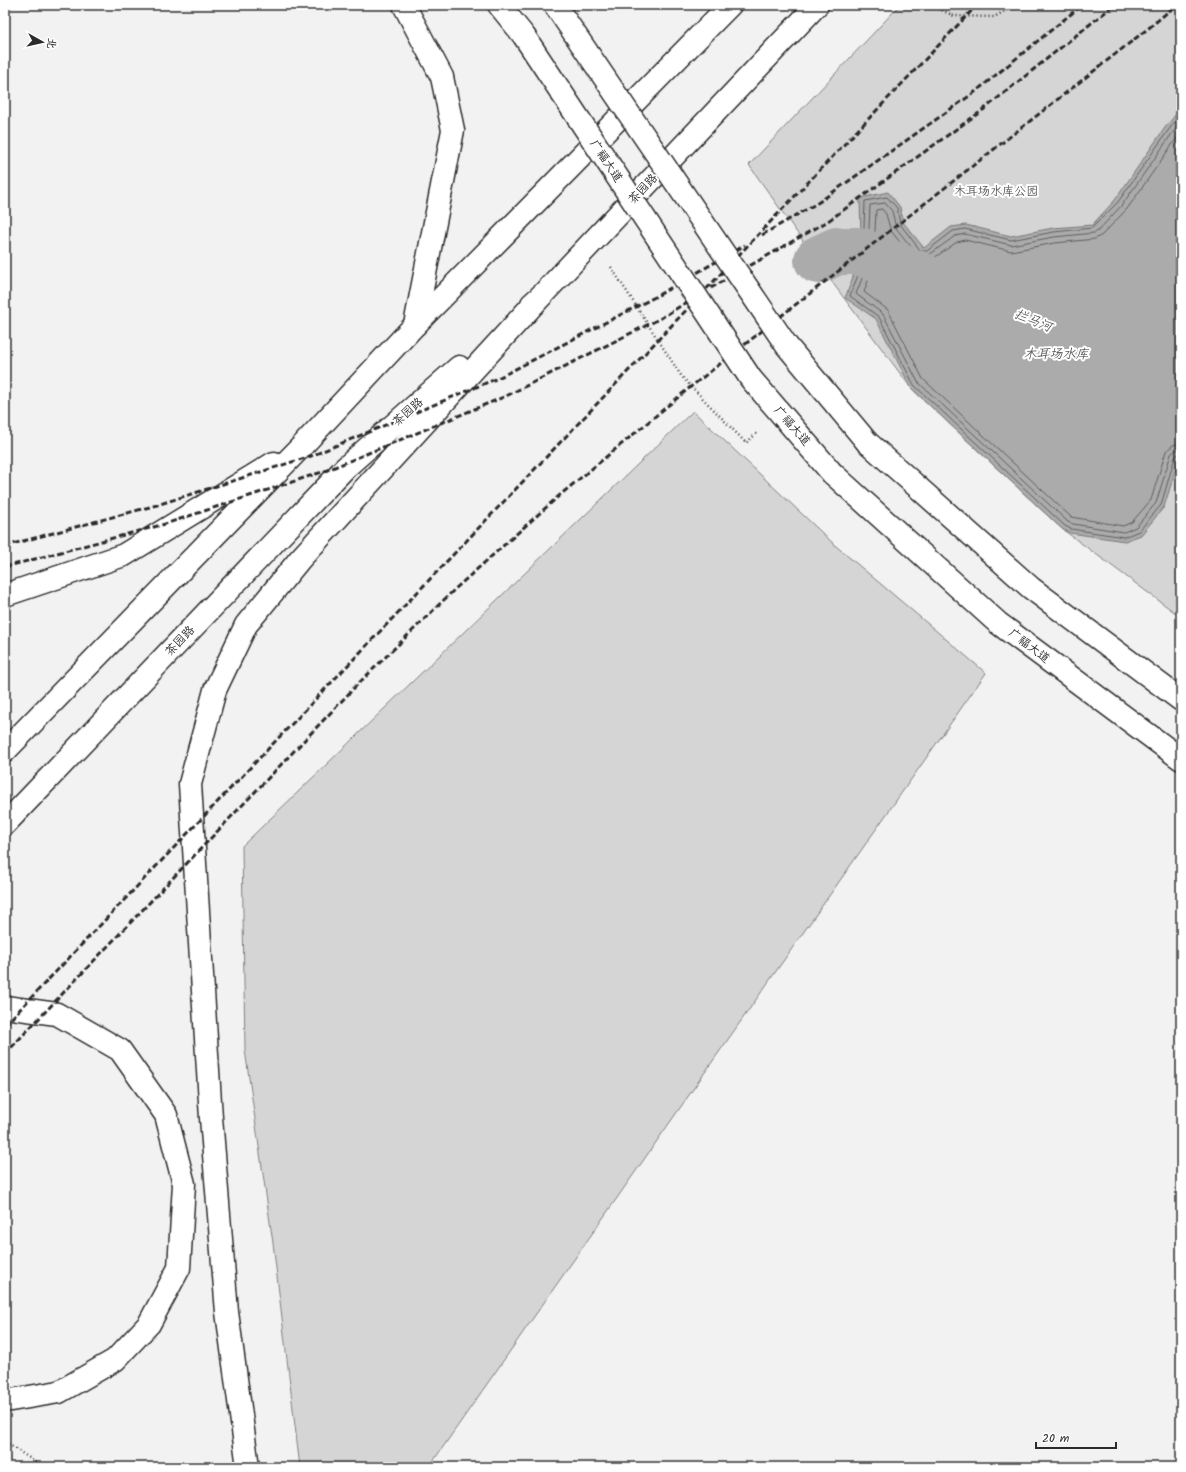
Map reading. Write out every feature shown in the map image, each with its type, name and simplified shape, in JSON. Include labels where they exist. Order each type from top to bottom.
[{"type":"main road","points":[[404,5],[442,77],[453,130],[415,325]]},
{"type":"main road","name":"广福大道","points":[[499,5],[524,36],[751,379],[832,473],[998,623],[1181,759]]},
{"type":"main road","points":[[555,5],[787,346],[867,442],[1031,588],[1181,700]]},
{"type":"main road","points":[[5,751],[302,446],[415,325],[730,5]]},
{"type":"main road","name":"茶园路","points":[[5,824],[345,468],[542,295],[817,5]]},
{"type":"main road","points":[[248,1467],[226,1312],[211,1118],[190,784],[215,690],[246,625],[300,559],[542,295]]},
{"type":"main road","points":[[5,595],[124,555],[302,446]]},
{"type":"main road","points":[[5,1007],[57,1014],[120,1050],[166,1115],[184,1184],[179,1268],[149,1324],[115,1360],[60,1392],[5,1401]]},
{"type":"path","points":[[664,5],[667,10]]},
{"type":"path","points":[[930,5],[954,16],[994,18],[1016,5]]},
{"type":"path","points":[[611,267],[682,377],[746,443],[756,434]]},
{"type":"path","points":[[5,1442],[44,1467]]},
{"type":"green space","name":"木耳场水库公园","points":[[900,5],[1181,5],[1181,617],[1062,529],[911,388],[832,282],[749,165]]},
{"type":"green space","points":[[693,411],[837,547],[986,673],[429,1467],[300,1467],[273,1243],[245,1050],[242,846]]},
{"type":"water","name":"木耳场水库","points":[[1181,108],[1181,453],[1164,507],[1141,535],[1125,541],[1070,533],[1062,529],[911,388],[876,319],[845,298],[852,281],[859,251],[861,231],[860,198],[888,192],[900,207],[903,222],[924,248],[951,227],[966,225],[1011,236],[1053,228],[1092,225],[1115,200],[1164,129]]},
{"type":"waterway","name":"拦马河","points":[[818,260],[837,251],[859,251],[921,276]]},
{"type":"railway","points":[[5,1025],[977,5]]},
{"type":"railway","points":[[762,235],[819,202],[975,92],[1082,5]]},
{"type":"railway","points":[[711,288],[828,221],[983,110],[1114,5]]},
{"type":"railway","points":[[5,1054],[356,686],[455,589],[560,495],[693,385],[1150,27],[1176,5]]},
{"type":"railway","points":[[5,546],[157,505],[311,456],[498,378],[655,297],[745,245]]},
{"type":"railway","points":[[5,567],[165,524],[325,471],[506,396],[661,318],[692,299]]}]
